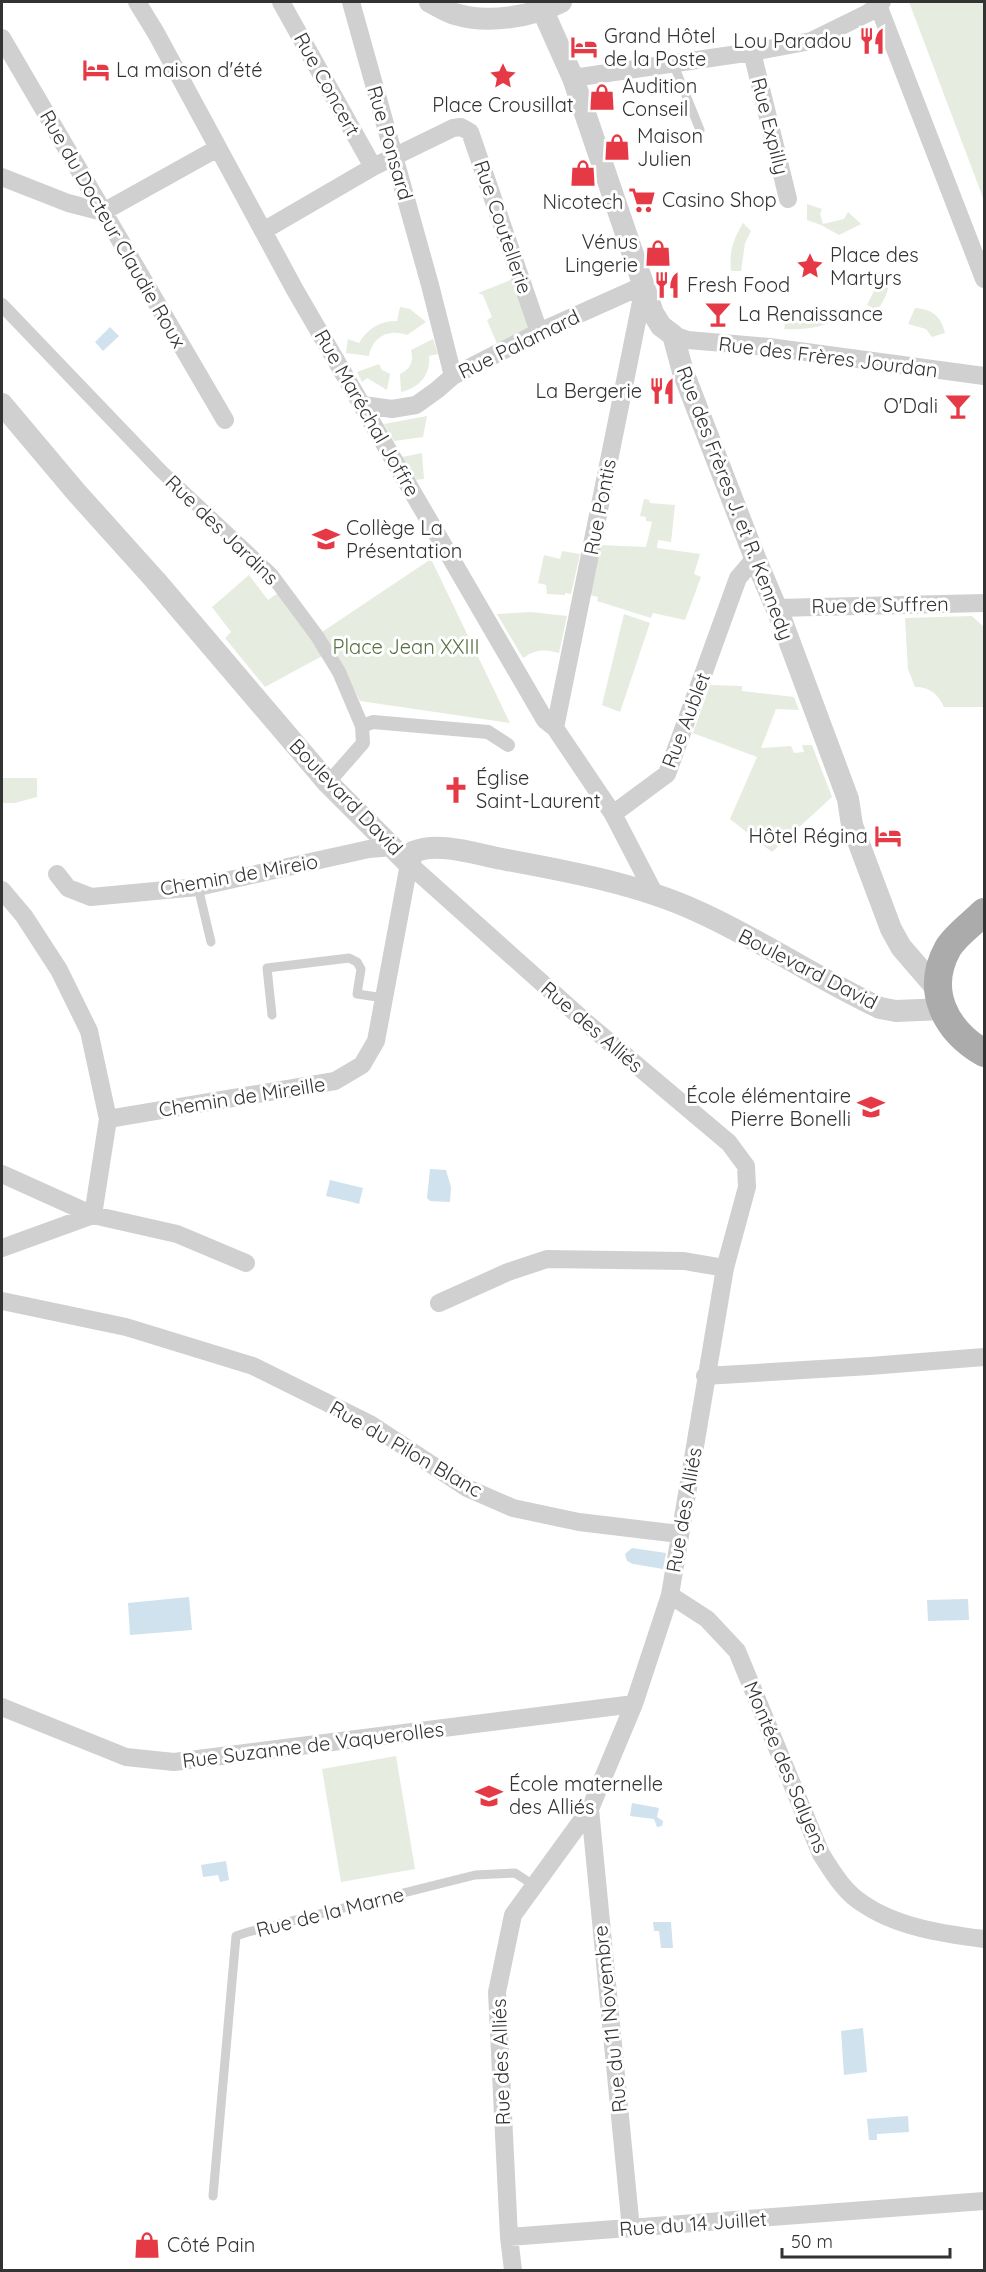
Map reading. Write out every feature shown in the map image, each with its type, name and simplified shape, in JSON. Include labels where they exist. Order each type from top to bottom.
[{"type":"main road","points":[[984,912],[950,946],[939,969],[941,999],[954,1029],[967,1043],[984,1053]]},
{"type":"street","name":"Rue Maréchal Joffre","points":[[137,2],[296,290],[545,720],[555,728],[613,814]]},
{"type":"street","name":"Rue Concert","points":[[281,2],[373,167]]},
{"type":"street","name":"Rue Ponsard","points":[[351,2],[453,376]]},
{"type":"street","points":[[430,2],[455,14],[479,17],[512,17],[549,5]]},
{"type":"street","points":[[573,78],[752,52],[811,41],[868,14],[880,3],[984,279]]},
{"type":"street","name":"Rue des Frères J. et R. Kennedy","points":[[549,5],[653,313],[661,326],[673,335],[683,372],[848,799],[852,825],[891,929],[901,947],[941,999]]},
{"type":"street","name":"Rue du Docteur Claudie Roux","points":[[2,38],[225,420]]},
{"type":"street","name":"Rue Expilly","points":[[752,52],[788,199]]},
{"type":"street","name":"Rue Coutellerie","points":[[393,155],[453,128],[461,127],[470,132],[539,332]]},
{"type":"street","points":[[2,177],[68,203],[103,212],[218,148]]},
{"type":"street","points":[[264,231],[393,155]]},
{"type":"street","name":"Rue Palamard","points":[[363,405],[392,409],[416,405],[453,376],[539,332],[644,285]]},
{"type":"street","name":"Rue Pontis","points":[[555,728],[644,285]]},
{"type":"street","name":"Rue des Jardins","points":[[2,305],[161,471],[272,574],[327,651],[339,672],[362,726]]},
{"type":"street","name":"Rue des Frères Jourdan","points":[[673,335],[688,340],[769,347],[984,376]]},
{"type":"street","name":"Boulevard David","points":[[2,404],[328,783],[409,864],[413,852],[422,848],[444,848],[541,866],[654,894],[699,912],[880,1008],[896,1011],[941,999]]},
{"type":"street","name":"Rue Aublet","points":[[613,814],[668,774],[738,578],[755,558]]},
{"type":"street","name":"Rue de Suffren","points":[[776,608],[984,603]]},
{"type":"street","points":[[328,783],[363,743],[362,726],[374,722],[488,732],[508,745]]},
{"type":"street","points":[[613,814],[654,894]]},
{"type":"street","name":"Chemin de Mireio","points":[[57,874],[68,888],[92,897],[198,887],[369,849],[393,847]]},
{"type":"street","name":"Chemin de Mireille","points":[[108,1119],[335,1081],[362,1065],[376,1041],[409,864]]},
{"type":"street","name":"Rue des Alliés","points":[[409,864],[589,1025],[729,1143],[746,1166],[747,1187],[725,1268],[705,1376],[696,1446],[670,1595],[634,1704],[590,1809],[513,1915],[497,1992],[509,2237],[513,2271]]},
{"type":"street","points":[[2,890],[24,916],[53,961],[89,1031],[108,1119],[93,1215]]},
{"type":"street","points":[[2,1174],[93,1215],[177,1234],[246,1263]]},
{"type":"street","points":[[2,1248],[93,1215]]},
{"type":"street","points":[[439,1303],[508,1272],[547,1258],[684,1262],[725,1268]]},
{"type":"street","name":"Rue du Pilon Blanc","points":[[2,1301],[126,1327],[254,1366],[370,1424],[468,1488],[513,1509],[579,1522],[679,1534]]},
{"type":"street","points":[[705,1376],[984,1357]]},
{"type":"street","name":"Montée des Salyens","points":[[670,1595],[707,1619],[737,1651],[821,1854],[840,1882],[860,1903],[887,1917],[945,1934],[984,1939]]},
{"type":"street","name":"Rue Suzanne de Vaquerolles","points":[[2,1707],[126,1757],[174,1762],[634,1704]]},
{"type":"street","name":"Rue du 11 Novembre","points":[[590,1809],[631,2229]]},
{"type":"street","name":"Rue du 14 Juillet","points":[[509,2237],[984,2201]]},
{"type":"lane","points":[[674,63],[700,130]]},
{"type":"lane","points":[[198,887],[211,942]]},
{"type":"lane","points":[[272,1015],[267,968],[349,958],[357,962],[361,969],[357,994],[384,998]]},
{"type":"lane","name":"Rue de la Marne","points":[[213,2196],[236,1936],[475,1875],[515,1873],[535,1886]]},
{"type":"green space","points":[[909,2],[984,2],[984,203],[982,195]]},
{"type":"green space","points":[[807,204],[822,209],[820,214],[823,224],[844,219],[848,212],[861,224],[839,235],[807,220]]},
{"type":"green space","points":[[743,223],[751,231],[745,243],[741,271],[731,271],[732,246]]},
{"type":"green space","points":[[879,272],[889,274],[889,284],[883,302],[877,310],[867,305],[879,281]]},
{"type":"green space","points":[[513,279],[530,331],[498,346],[487,320],[492,317],[483,295],[478,293]]},
{"type":"green space","points":[[400,307],[410,309],[426,322],[407,335],[394,333],[382,336],[374,344],[369,356],[346,353],[348,339],[359,343],[375,326],[397,321]]},
{"type":"green space","points":[[915,308],[935,314],[945,333],[932,337],[926,329],[908,324]]},
{"type":"green space","points":[[841,313],[842,316],[821,326],[784,329],[786,321],[814,322]]},
{"type":"green space","points":[[433,339],[438,354],[429,356],[426,375],[418,384],[401,392],[400,374],[410,365],[411,350]]},
{"type":"green space","points":[[379,364],[382,370],[390,374],[387,390],[367,378],[362,382],[357,372]]},
{"type":"green space","points":[[427,416],[423,437],[394,441],[384,424]]},
{"type":"green space","points":[[422,453],[424,479],[414,480],[402,457]]},
{"type":"green space","points":[[644,499],[649,500],[650,503],[675,505],[671,542],[658,540],[657,548],[700,554],[694,574],[701,577],[685,620],[653,613],[651,618],[597,601],[598,597],[590,595],[600,545],[646,547],[652,522],[640,516]]},
{"type":"green space","points":[[562,551],[580,554],[571,594],[547,594],[546,585],[538,583],[544,555],[560,559]]},
{"type":"green space","name":"Place Jean XXIII","points":[[431,559],[510,723],[360,701],[322,632]]},
{"type":"green space","points":[[249,575],[268,600],[278,593],[324,655],[265,687],[225,638],[231,632],[212,607]]},
{"type":"green space","points":[[531,612],[567,616],[559,653],[540,651],[523,658],[497,614]]},
{"type":"green space","points":[[624,614],[650,623],[620,712],[602,705]]},
{"type":"green space","points":[[972,616],[984,627],[984,707],[944,707],[933,692],[915,687],[908,669],[905,618]]},
{"type":"green space","points":[[710,685],[742,686],[742,691],[794,697],[799,710],[776,709],[761,748],[791,746],[794,753],[804,752],[802,745],[812,745],[832,797],[772,852],[730,819],[757,757],[693,733]]},
{"type":"green space","points":[[2,778],[37,778],[37,797],[15,803],[2,803]]},
{"type":"green space","points":[[396,1756],[415,1869],[341,1882],[322,1769]]},
{"type":"water","points":[[110,327],[119,336],[103,351],[95,342]]},
{"type":"water","points":[[430,1169],[446,1170],[451,1187],[450,1202],[430,1201],[427,1198]]},
{"type":"water","points":[[330,1180],[363,1188],[359,1204],[326,1196]]},
{"type":"water","points":[[632,1548],[666,1553],[663,1569],[627,1561],[625,1554]]},
{"type":"water","points":[[189,1597],[192,1630],[130,1635],[128,1603]]},
{"type":"water","points":[[968,1599],[969,1620],[928,1621],[927,1600]]},
{"type":"water","points":[[632,1803],[659,1808],[657,1817],[663,1821],[662,1826],[657,1827],[654,1819],[630,1816]]},
{"type":"water","points":[[226,1861],[229,1880],[220,1882],[218,1875],[203,1877],[201,1865]]},
{"type":"water","points":[[653,1922],[671,1922],[673,1948],[661,1948],[659,1931],[654,1931]]},
{"type":"water","points":[[863,2028],[867,2072],[844,2075],[841,2031]]},
{"type":"water","points":[[908,2116],[909,2132],[877,2134],[877,2140],[869,2140],[867,2119]]},
{"type":"place","name":"Lou Paradou","points":[[872,41]]},
{"type":"place","name":"Grand Hôtel de la Poste","points":[[584,47]]},
{"type":"place","name":"La maison d'été","points":[[96,70]]},
{"type":"place","name":"Place Crousillat","points":[[503,76]]},
{"type":"place","name":"Audition Conseil","points":[[602,97]]},
{"type":"place","name":"Maison Julien","points":[[617,147]]},
{"type":"place","name":"Nicotech","points":[[583,173]]},
{"type":"place","name":"Casino Shop","points":[[642,200]]},
{"type":"place","name":"Vénus Lingerie","points":[[658,253]]},
{"type":"place","name":"Place des Martyrs","points":[[810,266]]},
{"type":"place","name":"Fresh Food","points":[[667,285]]},
{"type":"place","name":"La Renaissance","points":[[718,314]]},
{"type":"place","name":"La Bergerie","points":[[662,391]]},
{"type":"place","name":"O'Dali","points":[[958,406]]},
{"type":"place","name":"Collège La Présentation","points":[[326,539]]},
{"type":"place","name":"Église Saint-Laurent","points":[[456,790]]},
{"type":"place","name":"Hôtel Régina","points":[[888,836]]},
{"type":"place","name":"École élémentaire Pierre Bonelli","points":[[871,1107]]},
{"type":"place","name":"École maternelle des Alliés","points":[[489,1796]]},
{"type":"place","name":"Côté Pain","points":[[147,2245]]}]
